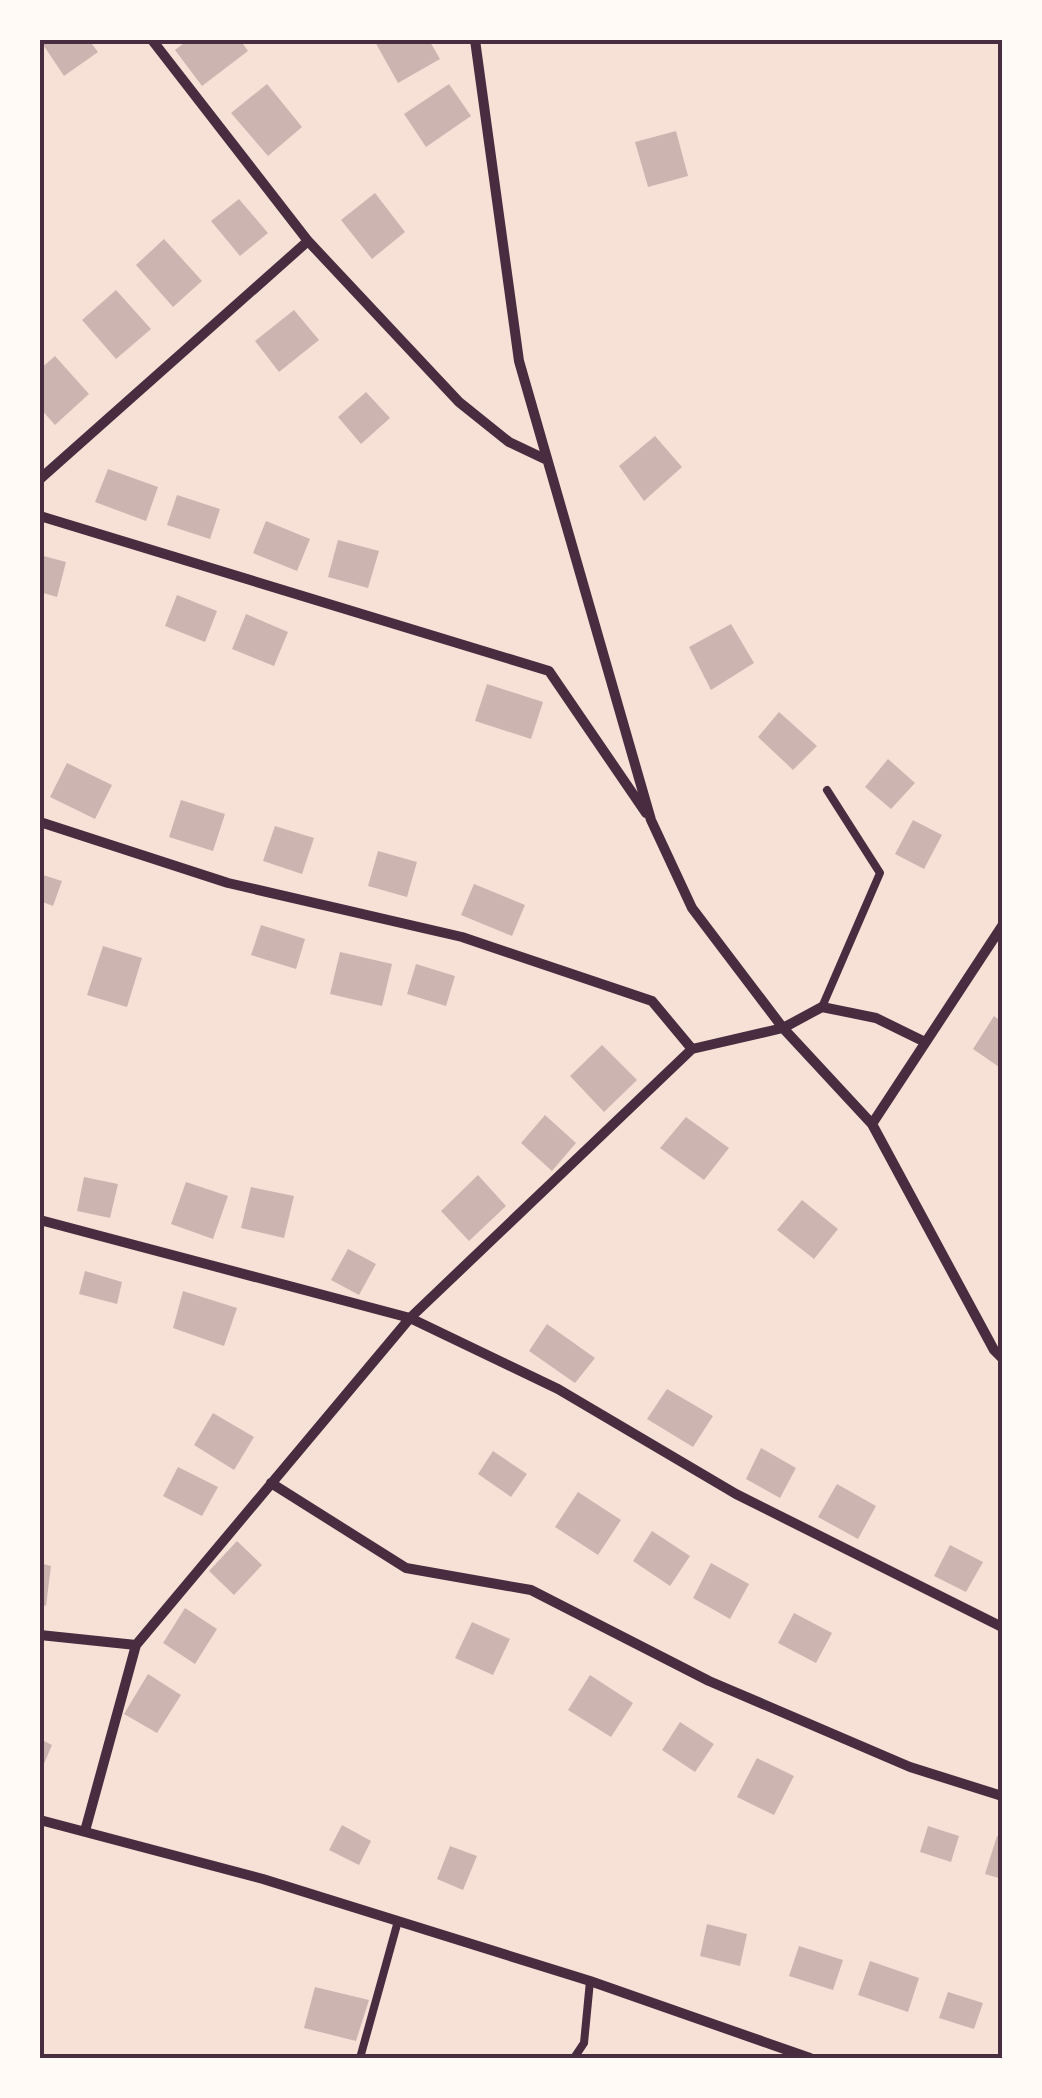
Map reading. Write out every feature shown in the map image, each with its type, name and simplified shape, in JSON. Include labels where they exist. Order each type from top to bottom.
[{"type":"street","points":[[152,40],[308,240],[459,402],[509,442],[547,460]]},
{"type":"street","points":[[475,40],[519,361],[651,820],[692,908],[783,1028],[872,1124],[994,1350],[1002,1358]]},
{"type":"street","points":[[40,479],[308,240]]},
{"type":"street","points":[[40,516],[549,671],[651,820]]},
{"type":"street","points":[[40,822],[228,883],[462,937],[652,1001],[692,1049]]},
{"type":"street","points":[[872,1124],[1002,926]]},
{"type":"street","points":[[85,1832],[136,1645],[410,1318],[692,1049],[783,1028],[822,1007],[876,1018],[925,1042]]},
{"type":"street","points":[[40,1220],[410,1318],[558,1389],[736,1494],[1002,1627]]},
{"type":"street","points":[[272,1482],[406,1568],[532,1590],[709,1681],[910,1767],[1002,1796]]},
{"type":"street","points":[[40,1635],[136,1645]]},
{"type":"street","points":[[40,1820],[263,1879],[590,1981],[810,2058]]},
{"type":"lane","points":[[822,1007],[880,873],[827,790]]},
{"type":"lane","points":[[360,2058],[398,1922]]},
{"type":"lane","points":[[574,2058],[584,2043],[590,1981]]},
{"type":"building","points":[[40,40],[89,40],[98,52],[64,76]]},
{"type":"building","points":[[188,40],[240,40],[248,51],[202,86],[175,50]]},
{"type":"building","points":[[374,40],[429,40],[440,59],[398,83]]},
{"type":"building","points":[[267,84],[302,127],[268,156],[231,113]]},
{"type":"building","points":[[449,84],[471,116],[426,147],[404,114]]},
{"type":"building","points":[[676,131],[688,176],[648,187],[635,142]]},
{"type":"building","points":[[375,193],[405,232],[372,259],[341,220]]},
{"type":"building","points":[[239,199],[268,233],[240,256],[211,221]]},
{"type":"building","points":[[164,239],[202,281],[173,307],[136,265]]},
{"type":"building","points":[[116,290],[151,329],[116,359],[82,320]]},
{"type":"building","points":[[294,310],[319,340],[279,372],[255,341]]},
{"type":"building","points":[[55,356],[89,394],[55,425],[40,408],[40,369]]},
{"type":"building","points":[[366,392],[390,418],[361,444],[338,417]]},
{"type":"building","points":[[655,436],[682,467],[644,501],[619,466]]},
{"type":"building","points":[[108,469],[158,487],[146,521],[95,502]]},
{"type":"building","points":[[177,495],[220,509],[210,539],[167,525]]},
{"type":"building","points":[[266,521],[310,539],[297,571],[253,553]]},
{"type":"building","points":[[338,540],[379,551],[368,588],[328,577]]},
{"type":"building","points":[[40,555],[66,562],[57,597],[40,592]]},
{"type":"building","points":[[177,595],[217,611],[205,642],[165,626]]},
{"type":"building","points":[[246,614],[288,632],[274,666],[232,649]]},
{"type":"building","points":[[731,624],[754,663],[711,690],[689,647]]},
{"type":"building","points":[[487,684],[543,702],[531,739],[475,721]]},
{"type":"building","points":[[779,712],[817,746],[793,770],[758,737]]},
{"type":"building","points":[[888,759],[915,783],[891,809],[865,787]]},
{"type":"building","points":[[67,763],[112,785],[95,819],[50,797]]},
{"type":"building","points":[[181,800],[225,814],[213,851],[169,837]]},
{"type":"building","points":[[913,820],[942,835],[924,869],[895,854]]},
{"type":"building","points":[[275,826],[314,838],[302,874],[263,861]]},
{"type":"building","points":[[378,851],[417,862],[407,897],[368,886]]},
{"type":"building","points":[[40,874],[62,881],[53,906],[40,901]]},
{"type":"building","points":[[474,884],[525,905],[512,936],[461,915]]},
{"type":"building","points":[[261,925],[305,939],[296,969],[251,955]]},
{"type":"building","points":[[103,946],[142,958],[127,1007],[87,995]]},
{"type":"building","points":[[340,952],[392,964],[382,1006],[330,994]]},
{"type":"building","points":[[416,964],[455,976],[446,1006],[407,994]]},
{"type":"building","points":[[994,1016],[1002,1022],[1002,1069],[973,1049]]},
{"type":"building","points":[[602,1045],[637,1080],[604,1112],[570,1076]]},
{"type":"building","points":[[545,1115],[576,1143],[552,1171],[521,1143]]},
{"type":"building","points":[[686,1117],[729,1148],[704,1180],[660,1148]]},
{"type":"building","points":[[478,1175],[506,1206],[469,1241],[441,1211]]},
{"type":"building","points":[[84,1177],[118,1184],[110,1218],[77,1211]]},
{"type":"building","points":[[186,1182],[228,1196],[213,1239],[171,1224]]},
{"type":"building","points":[[251,1187],[294,1196],[284,1238],[241,1228]]},
{"type":"building","points":[[802,1200],[838,1229],[814,1259],[777,1230]]},
{"type":"building","points":[[348,1249],[376,1264],[359,1295],[331,1280]]},
{"type":"building","points":[[85,1271],[122,1282],[117,1304],[79,1294]]},
{"type":"building","points":[[183,1291],[237,1308],[224,1346],[173,1328]]},
{"type":"building","points":[[547,1324],[595,1358],[575,1383],[529,1351]]},
{"type":"building","points":[[667,1389],[713,1416],[693,1447],[647,1419]]},
{"type":"building","points":[[213,1413],[254,1437],[234,1470],[194,1445]]},
{"type":"building","points":[[761,1448],[796,1468],[780,1498],[746,1479]]},
{"type":"building","points":[[493,1451],[527,1474],[511,1497],[478,1474]]},
{"type":"building","points":[[178,1467],[218,1487],[202,1516],[163,1496]]},
{"type":"building","points":[[837,1484],[876,1506],[858,1539],[818,1517]]},
{"type":"building","points":[[578,1492],[621,1520],[598,1555],[555,1527]]},
{"type":"building","points":[[652,1531],[690,1556],[670,1586],[633,1561]]},
{"type":"building","points":[[237,1541],[262,1565],[234,1595],[209,1571]]},
{"type":"building","points":[[950,1545],[983,1562],[966,1592],[934,1576]]},
{"type":"building","points":[[40,1563],[51,1566],[46,1606],[40,1604]]},
{"type":"building","points":[[711,1563],[749,1584],[730,1619],[693,1598]]},
{"type":"building","points":[[185,1608],[217,1629],[195,1664],[163,1643]]},
{"type":"building","points":[[794,1613],[832,1633],[816,1663],[778,1643]]},
{"type":"building","points":[[472,1622],[510,1639],[493,1675],[455,1658]]},
{"type":"building","points":[[148,1674],[181,1695],[157,1733],[124,1714]]},
{"type":"building","points":[[590,1675],[633,1703],[611,1737],[568,1710]]},
{"type":"building","points":[[680,1722],[714,1744],[695,1772],[662,1750]]},
{"type":"building","points":[[40,1739],[52,1745],[40,1773]]},
{"type":"building","points":[[757,1758],[794,1776],[774,1815],[737,1797]]},
{"type":"building","points":[[342,1825],[371,1841],[359,1865],[329,1850]]},
{"type":"building","points":[[928,1826],[959,1836],[951,1862],[920,1852]]},
{"type":"building","points":[[997,1836],[1002,1838],[1002,1879],[985,1874]]},
{"type":"building","points":[[450,1846],[477,1856],[463,1890],[437,1879]]},
{"type":"building","points":[[707,1924],[747,1934],[740,1966],[700,1956]]},
{"type":"building","points":[[799,1946],[843,1960],[833,1990],[789,1976]]},
{"type":"building","points":[[870,1961],[919,1978],[908,2012],[858,1995]]},
{"type":"building","points":[[315,1987],[369,2000],[356,2041],[304,2028]]},
{"type":"building","points":[[948,1992],[983,2003],[974,2029],[939,2018]]}]
